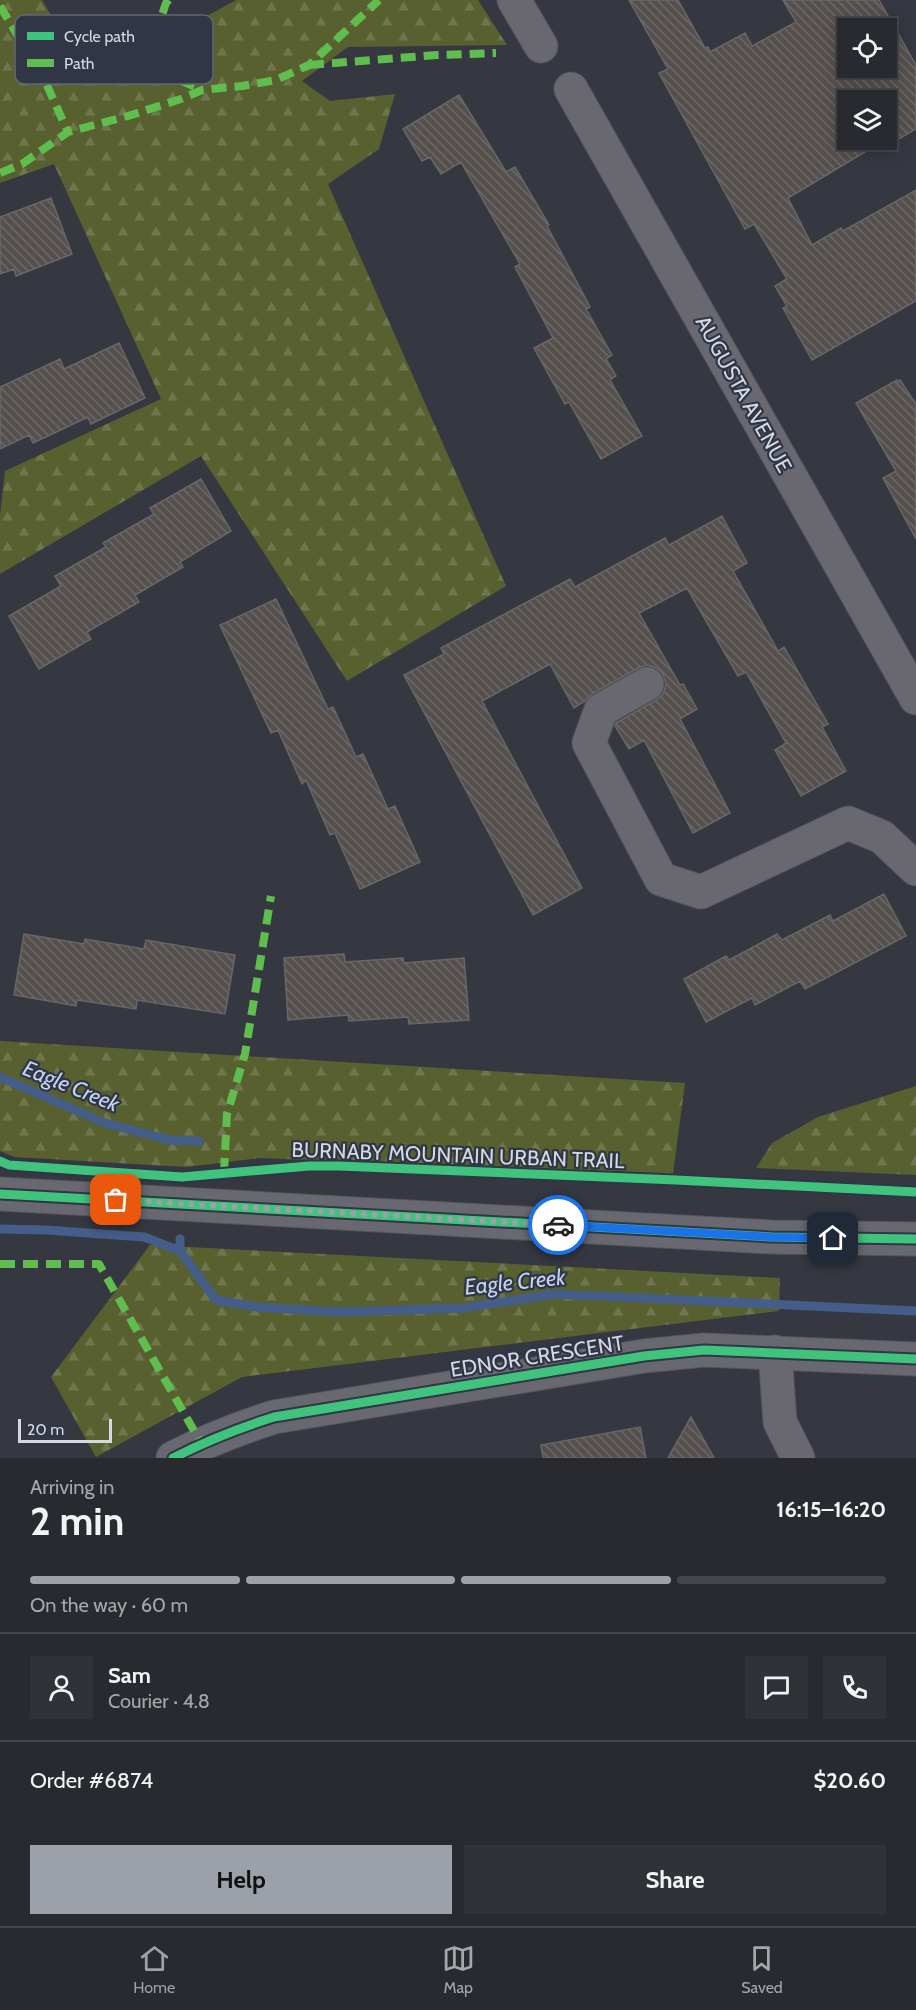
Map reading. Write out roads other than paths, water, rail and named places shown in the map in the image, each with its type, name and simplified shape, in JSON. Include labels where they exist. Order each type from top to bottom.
[{"type":"street","points":[[514,0],[542,46]]},
{"type":"street","name":"AUGUSTA AVENUE","points":[[571,89],[916,698]]},
{"type":"street","points":[[647,684],[601,710],[589,743],[661,879],[701,892],[848,823],[882,837],[916,869]]},
{"type":"street","points":[[0,1194],[771,1237],[916,1239]]},
{"type":"street","name":"EDNOR CRESCENT","points":[[173,1458],[228,1432],[274,1417],[644,1356],[704,1350],[916,1359]]},
{"type":"street","points":[[775,1352],[780,1422],[798,1458]]},
{"type":"waterway","name":"Eagle Creek","points":[[0,1077],[105,1123],[170,1140],[199,1141]]},
{"type":"waterway","points":[[0,1229],[144,1237],[180,1251]]},
{"type":"waterway","name":"Eagle Creek","points":[[180,1239],[180,1251],[216,1300],[257,1307],[338,1312],[463,1308],[554,1294],[916,1311]]}]
